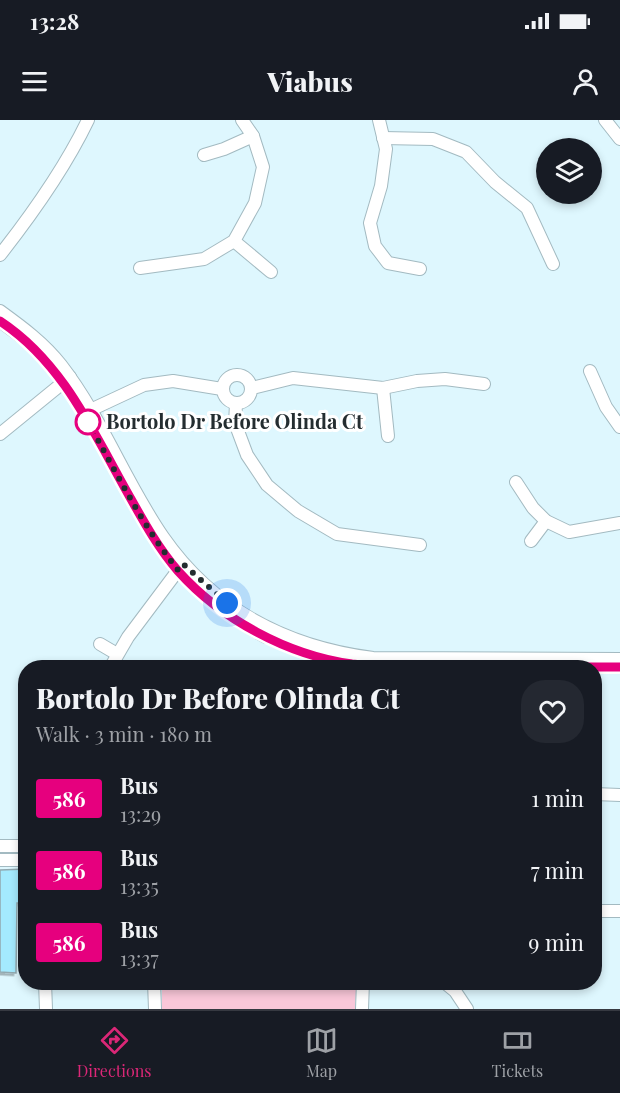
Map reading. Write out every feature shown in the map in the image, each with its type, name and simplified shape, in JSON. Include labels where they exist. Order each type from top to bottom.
[{"type":"street","points":[[0,255],[25,223],[74,149],[88,120]]},
{"type":"street","points":[[140,268],[204,259],[234,241],[255,203],[263,167],[253,136],[242,120]]},
{"type":"street","points":[[379,120],[386,149],[381,186],[370,223],[375,246],[388,262],[420,269]]},
{"type":"street","points":[[605,120],[620,139]]},
{"type":"street","points":[[204,155],[253,136]]},
{"type":"street","points":[[383,138],[433,140],[466,152],[495,182],[526,208],[553,264]]},
{"type":"street","points":[[234,241],[271,272]]},
{"type":"street","points":[[0,311],[36,338],[60,364],[66,380],[87,412],[150,533],[180,567],[245,615],[278,634],[336,652],[403,660]]},
{"type":"street","points":[[0,321],[31,344],[66,380]]},
{"type":"street","points":[[590,371],[606,407],[620,427]]},
{"type":"street","points":[[233,375],[247,378],[252,388],[250,397],[236,404],[224,397],[222,389],[227,379],[233,375]]},
{"type":"street","points":[[252,388],[293,378],[383,388],[417,381],[445,379],[484,384]]},
{"type":"street","points":[[0,434],[66,380]]},
{"type":"street","points":[[87,412],[144,385],[173,381],[222,389]]},
{"type":"street","points":[[383,388],[388,436]]},
{"type":"street","points":[[236,404],[235,423],[247,455],[267,485],[298,511],[337,534],[420,545]]},
{"type":"street","points":[[516,482],[533,508],[546,521],[569,532],[620,523]]},
{"type":"street","points":[[531,541],[546,521]]},
{"type":"street","points":[[114,660],[180,567]]},
{"type":"street","points":[[100,644],[117,654]]},
{"type":"street","points":[[589,660],[620,659]]},
{"type":"street","points":[[602,667],[620,667]]},
{"type":"street","points":[[602,794],[620,795]]},
{"type":"street","points":[[0,846],[18,846]]},
{"type":"street","points":[[0,860],[18,860]]},
{"type":"street","points":[[602,911],[620,911]]},
{"type":"street","points":[[45,990],[46,1009]]},
{"type":"street","points":[[154,990],[154,1009]]},
{"type":"street","points":[[363,990],[363,1009]]},
{"type":"street","points":[[453,990],[467,1009]]},
{"type":"shaded area","points":[[162,990],[356,990],[355,1009],[162,1009]]},
{"type":"building","points":[[18,869],[16,973],[0,972],[0,870]]},
{"type":"bus line","name":"586","points":[[0,321],[31,344],[55,371],[83,413],[155,540],[185,578],[222,610],[251,629],[309,654],[334,660]]},
{"type":"bus line","name":"586","points":[[602,667],[620,667]]},
{"type":"place","name":"Bortolo Dr Before Olinda Ct","points":[[88,422]]},
{"type":"route","points":[[88,422],[146,526],[168,557],[178,570],[183,564],[227,603]]}]
